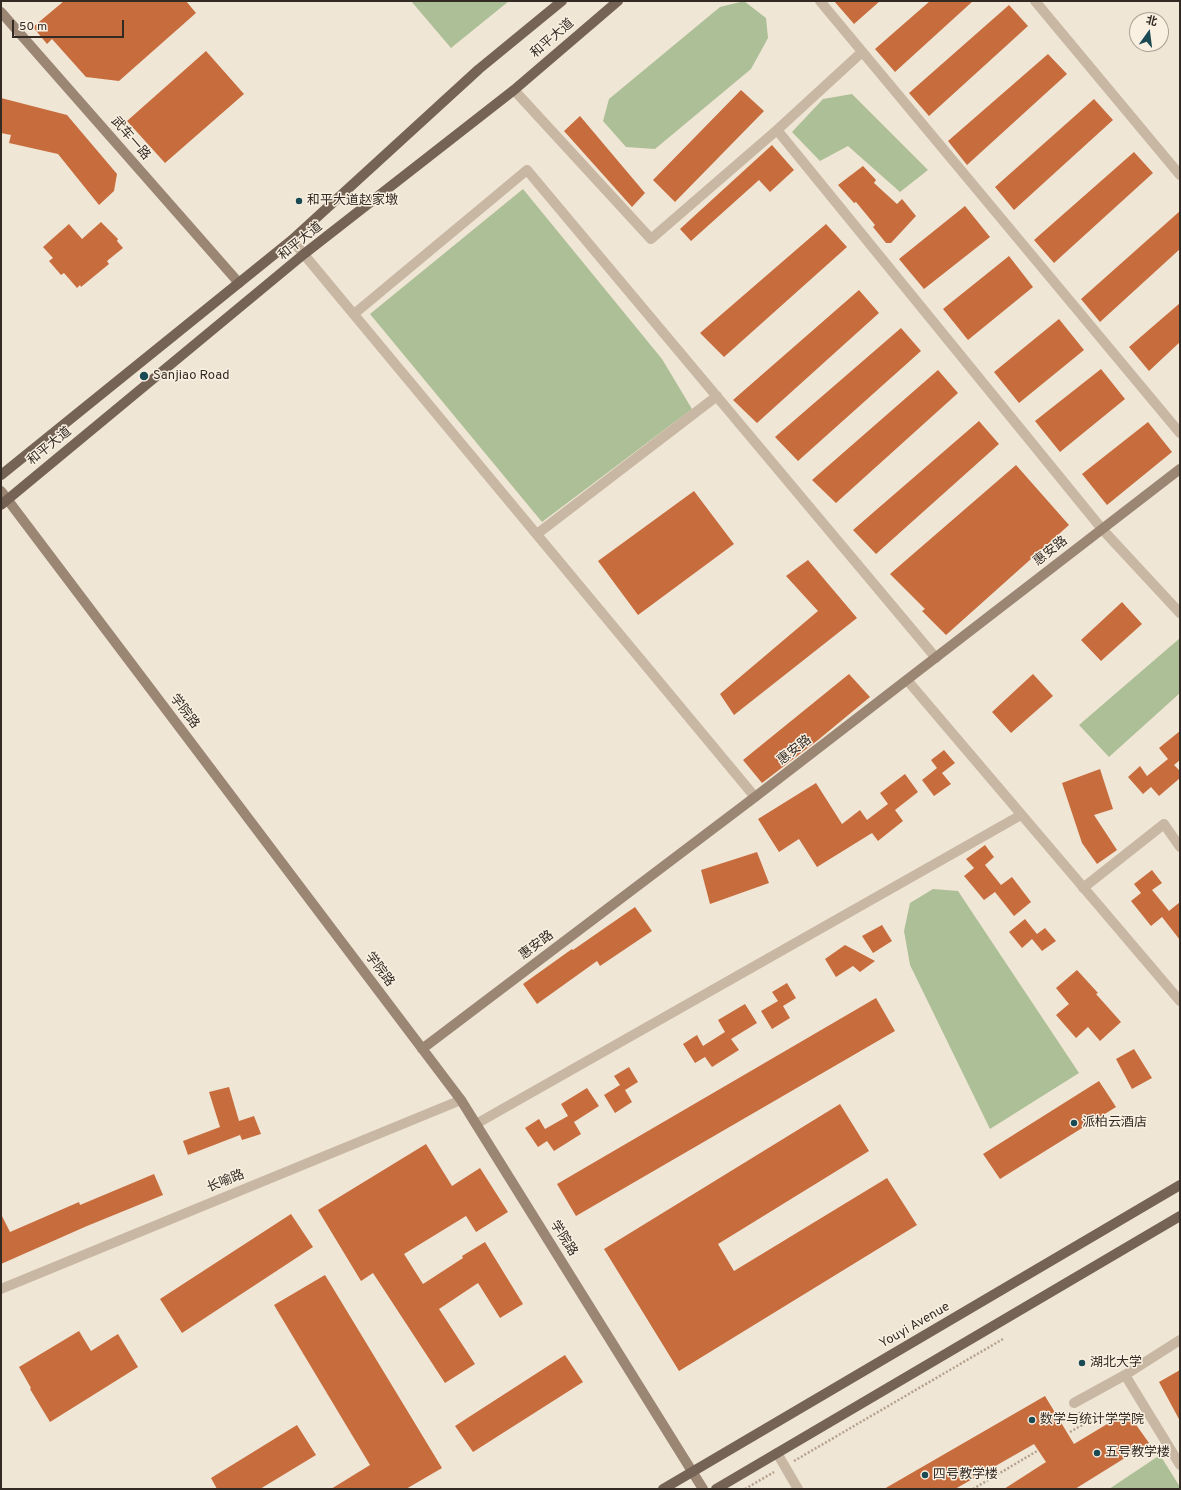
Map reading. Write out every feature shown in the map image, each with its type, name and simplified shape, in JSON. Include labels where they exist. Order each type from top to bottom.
[{"type":"main road","name":"和平大道","points":[[4,502],[304,254],[514,90],[618,1]]},
{"type":"main road","name":"和平大道","points":[[1,475],[292,240],[479,69],[559,2]]},
{"type":"main road","name":"Youyi Avenue","points":[[664,1489],[1180,1185]]},
{"type":"main road","points":[[716,1489],[1180,1216]]},
{"type":"street","points":[[820,1],[1180,433]]},
{"type":"street","points":[[1035,1],[1180,175]]},
{"type":"street","name":"武车一路","points":[[1,12],[239,283]]},
{"type":"street","points":[[514,90],[651,239],[777,130],[862,52]]},
{"type":"street","points":[[777,130],[1102,529],[1180,612]]},
{"type":"street","points":[[354,314],[527,170],[936,658]]},
{"type":"street","points":[[292,240],[755,797]]},
{"type":"street","points":[[537,534],[717,396]]},
{"type":"street","name":"惠安路","points":[[422,1049],[755,797],[1180,469]]},
{"type":"street","name":"学院路","points":[[1,491],[4,502],[461,1100],[703,1489]]},
{"type":"street","points":[[907,680],[1180,1001]]},
{"type":"street","points":[[476,1124],[1021,815]]},
{"type":"street","points":[[1083,888],[1164,824],[1180,847]]},
{"type":"street","name":"长喻路","points":[[1,1289],[461,1100]]},
{"type":"street","points":[[1074,1403],[1125,1375],[1180,1340]]},
{"type":"street","points":[[1125,1375],[1180,1465]]},
{"type":"street","points":[[777,1453],[798,1489]]},
{"type":"path","points":[[745,1489],[1003,1339]]},
{"type":"path","points":[[1070,1432],[1084,1424],[1074,1403]]},
{"type":"path","points":[[973,1489],[1036,1452]]},
{"type":"green space","points":[[411,1],[509,1],[451,48]]},
{"type":"green space","points":[[744,1],[766,18],[768,38],[751,69],[655,149],[626,147],[603,121],[609,99],[720,7]]},
{"type":"green space","points":[[852,94],[928,170],[900,192],[848,146],[820,161],[792,132],[823,99]]},
{"type":"green space","points":[[523,189],[662,359],[692,409],[542,522],[370,314]]},
{"type":"green space","points":[[1180,638],[1180,693],[1109,757],[1079,725]]},
{"type":"green space","points":[[933,889],[958,891],[1079,1073],[990,1129],[910,965],[904,931],[910,903]]},
{"type":"green space","points":[[1160,1455],[1180,1489],[1109,1489]]},
{"type":"building","points":[[64,1],[186,1],[196,13],[119,81],[86,77],[52,39],[47,44],[33,27]]},
{"type":"building","points":[[834,1],[880,1],[854,24]]},
{"type":"building","points":[[930,1],[973,1],[895,72],[875,49]]},
{"type":"building","points":[[1009,5],[1028,26],[929,116],[909,93]]},
{"type":"building","points":[[206,51],[244,94],[165,163],[127,121]]},
{"type":"building","points":[[1048,54],[1067,74],[967,165],[948,141]]},
{"type":"building","points":[[741,90],[764,111],[675,202],[653,180]]},
{"type":"building","points":[[1,98],[67,115],[117,174],[114,191],[99,205],[58,154],[9,143],[11,135],[1,133]]},
{"type":"building","points":[[1094,99],[1113,120],[1014,210],[995,187]]},
{"type":"building","points":[[580,116],[645,193],[632,207],[564,131]]},
{"type":"building","points":[[772,145],[794,170],[770,192],[759,180],[691,241],[680,229]]},
{"type":"building","points":[[1134,152],[1153,173],[1054,263],[1034,240]]},
{"type":"building","points":[[863,166],[876,180],[874,183],[897,204],[902,199],[916,216],[891,243],[886,243],[873,227],[875,225],[856,202],[854,203],[838,185]]},
{"type":"building","points":[[965,206],[990,237],[924,289],[899,259]]},
{"type":"building","points":[[1180,211],[1180,249],[1100,322],[1081,299]]},
{"type":"building","points":[[101,222],[118,239],[117,241],[123,248],[107,261],[109,264],[81,287],[80,285],[77,288],[64,273],[61,275],[49,261],[53,258],[43,247],[69,224],[82,239]]},
{"type":"building","points":[[826,224],[847,247],[724,357],[700,333]]},
{"type":"building","points":[[1009,256],[1033,287],[968,340],[943,309]]},
{"type":"building","points":[[859,290],[879,313],[757,423],[733,400]]},
{"type":"building","points":[[1180,303],[1180,342],[1149,371],[1129,347]]},
{"type":"building","points":[[1059,319],[1084,350],[1019,403],[994,372]]},
{"type":"building","points":[[901,328],[921,351],[798,461],[775,437]]},
{"type":"building","points":[[1101,369],[1125,399],[1060,452],[1035,421]]},
{"type":"building","points":[[938,370],[958,393],[836,503],[812,480]]},
{"type":"building","points":[[979,421],[999,444],[876,554],[853,530]]},
{"type":"building","points":[[1148,422],[1172,452],[1107,505],[1082,474]]},
{"type":"building","points":[[1016,465],[1069,525],[946,635],[922,611],[925,609],[890,574]]},
{"type":"building","points":[[694,491],[734,544],[638,615],[598,561]]},
{"type":"building","points":[[808,560],[857,618],[734,715],[720,694],[818,611],[786,576]]},
{"type":"building","points":[[1122,602],[1142,624],[1101,661],[1081,640]]},
{"type":"building","points":[[849,674],[870,697],[818,740],[762,783],[743,760]]},
{"type":"building","points":[[1033,674],[1053,696],[1011,733],[992,712]]},
{"type":"building","points":[[1180,731],[1180,760],[1174,765],[1180,771],[1180,778],[1159,796],[1151,787],[1143,794],[1128,777],[1140,766],[1147,776],[1168,759],[1159,748]]},
{"type":"building","points":[[944,750],[955,763],[942,773],[951,784],[934,796],[922,780],[937,768],[931,760]]},
{"type":"building","points":[[1100,769],[1113,809],[1094,815],[1117,850],[1097,864],[1082,843],[1062,783]]},
{"type":"building","points":[[905,774],[918,792],[895,810],[903,821],[878,841],[872,833],[817,867],[799,839],[779,852],[758,819],[816,783],[842,824],[860,810],[867,820],[888,804],[880,793]]},
{"type":"building","points":[[985,845],[994,857],[985,865],[1001,885],[1012,877],[1031,902],[1014,916],[995,892],[984,900],[964,876],[974,868],[966,859]]},
{"type":"building","points":[[757,852],[769,883],[710,904],[701,870]]},
{"type":"building","points":[[1152,870],[1162,883],[1152,890],[1169,911],[1180,902],[1180,940],[1162,917],[1151,926],[1131,901],[1141,893],[1134,884]]},
{"type":"building","points":[[635,907],[652,931],[600,966],[597,961],[537,1004],[523,984]]},
{"type":"building","points":[[1025,919],[1037,934],[1045,928],[1056,941],[1042,951],[1032,939],[1022,948],[1009,932]]},
{"type":"building","points":[[882,925],[892,941],[873,953],[862,936]]},
{"type":"building","points":[[845,945],[875,961],[860,972],[853,966],[836,977],[825,959]]},
{"type":"building","points":[[1077,970],[1121,1022],[1100,1041],[1088,1027],[1076,1038],[1056,1015],[1069,1004],[1056,988]]},
{"type":"building","points":[[787,983],[796,998],[783,1006],[790,1018],[772,1029],[761,1011],[778,1001],[772,992]]},
{"type":"building","points":[[876,998],[895,1031],[576,1216],[557,1184]]},
{"type":"building","points":[[745,1004],[757,1023],[731,1039],[739,1050],[712,1067],[705,1057],[695,1063],[683,1044],[697,1035],[703,1046],[725,1032],[718,1020]]},
{"type":"building","points":[[1134,1049],[1152,1078],[1132,1089],[1116,1059]]},
{"type":"building","points":[[629,1067],[638,1082],[625,1090],[632,1102],[615,1113],[604,1095],[620,1085],[614,1076]]},
{"type":"building","points":[[1099,1081],[1116,1107],[1000,1179],[983,1154]]},
{"type":"building","points":[[229,1087],[239,1121],[254,1116],[261,1134],[242,1140],[240,1135],[188,1155],[183,1141],[220,1127],[209,1092]]},
{"type":"building","points":[[587,1088],[599,1106],[574,1122],[581,1134],[554,1151],[547,1141],[538,1147],[525,1128],[539,1119],[545,1129],[568,1116],[561,1104]]},
{"type":"building","points":[[840,1104],[869,1151],[718,1244],[734,1271],[887,1178],[917,1225],[679,1371],[604,1249]]},
{"type":"building","points":[[426,1144],[452,1186],[480,1168],[508,1212],[476,1232],[466,1216],[404,1254],[423,1284],[463,1258],[462,1256],[485,1242],[523,1304],[500,1318],[478,1283],[439,1309],[475,1364],[445,1383],[373,1273],[361,1281],[318,1210]]},
{"type":"building","points":[[154,1174],[163,1195],[87,1226],[1,1264],[1,1214],[10,1232],[79,1202],[80,1205]]},
{"type":"building","points":[[291,1214],[313,1247],[182,1333],[160,1299]]},
{"type":"building","points":[[325,1275],[442,1468],[406,1489],[331,1489],[370,1465],[274,1305]]},
{"type":"building","points":[[79,1331],[91,1351],[118,1334],[138,1367],[50,1422],[30,1389],[31,1388],[19,1367]]},
{"type":"building","points":[[565,1355],[583,1382],[473,1452],[455,1426]]},
{"type":"building","points":[[1180,1370],[1180,1421],[1159,1382]]},
{"type":"building","points":[[1045,1396],[1074,1444],[1127,1412],[1149,1443],[1075,1489],[1004,1489],[1046,1462],[1034,1444],[955,1489],[884,1489]]},
{"type":"building","points":[[297,1425],[316,1455],[260,1489],[217,1489],[211,1478]]},
{"type":"place","name":"和平大道赵家墩","points":[[299,201]]},
{"type":"place","name":"Sanjiao Road","points":[[144,376]]},
{"type":"place","name":"派柏云酒店","points":[[1074,1123]]},
{"type":"place","name":"湖北大学","points":[[1082,1363]]},
{"type":"place","name":"数学与统计学学院","points":[[1032,1420]]},
{"type":"place","name":"五号教学楼","points":[[1097,1453]]},
{"type":"place","name":"四号教学楼","points":[[925,1475]]}]
